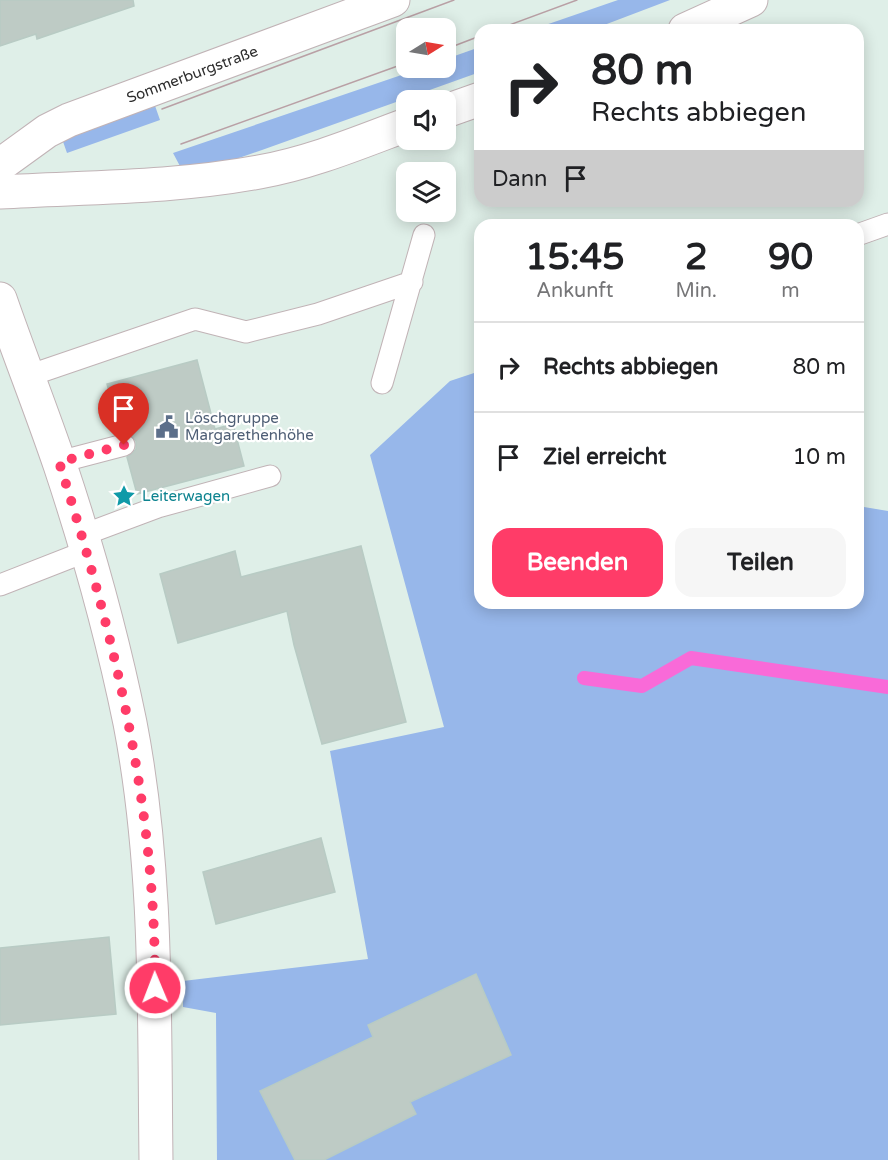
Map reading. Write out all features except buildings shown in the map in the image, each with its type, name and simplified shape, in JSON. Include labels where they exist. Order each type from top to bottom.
[{"type":"street","name":"Sommerburgstraße","points":[[0,165],[47,131],[69,120],[393,0]]},
{"type":"street","points":[[698,24],[751,0]]},
{"type":"street","points":[[456,107],[474,101]]},
{"type":"street","points":[[0,192],[169,185],[260,172],[318,157],[396,129]]},
{"type":"street","points":[[0,299],[59,462],[85,543],[107,623],[130,723],[151,879],[155,967],[156,1160]]},
{"type":"lane","points":[[864,233],[888,224]]},
{"type":"lane","points":[[382,383],[424,235]]},
{"type":"lane","points":[[28,376],[195,319],[246,332],[318,314],[412,282]]},
{"type":"lane","points":[[59,462],[124,445]]},
{"type":"lane","points":[[0,585],[158,507],[270,476]]},
{"type":"shaded area","points":[[618,0],[670,0],[607,24],[548,24]]},
{"type":"shaded area","points":[[474,49],[474,74],[430,90],[396,90],[396,102],[236,159],[181,168],[173,153],[396,77],[456,78],[456,55]]},
{"type":"shaded area","points":[[153,100],[160,120],[67,153],[60,133]]},
{"type":"shaded area","points":[[474,373],[474,609],[864,609],[864,507],[888,511],[888,1160],[217,1160],[216,1013],[183,1007],[183,981],[368,959],[330,751],[444,727],[370,455],[450,381]]},
{"type":"waterway","points":[[584,678],[642,686],[691,658],[888,687]]},
{"type":"tram line","points":[[162,109],[454,0]]},
{"type":"tram line","points":[[512,24],[577,0]]},
{"type":"tram line","points":[[456,45],[474,38]]},
{"type":"tram line","points":[[181,144],[396,67]]},
{"type":"place","name":"Löschgruppe Margarethenhöhe","points":[[167,427]]},
{"type":"place","name":"Leiterwagen","points":[[124,496]]},
{"type":"route","points":[[124,445],[59,462],[83,535],[107,623],[130,723],[151,879],[155,988]]}]
